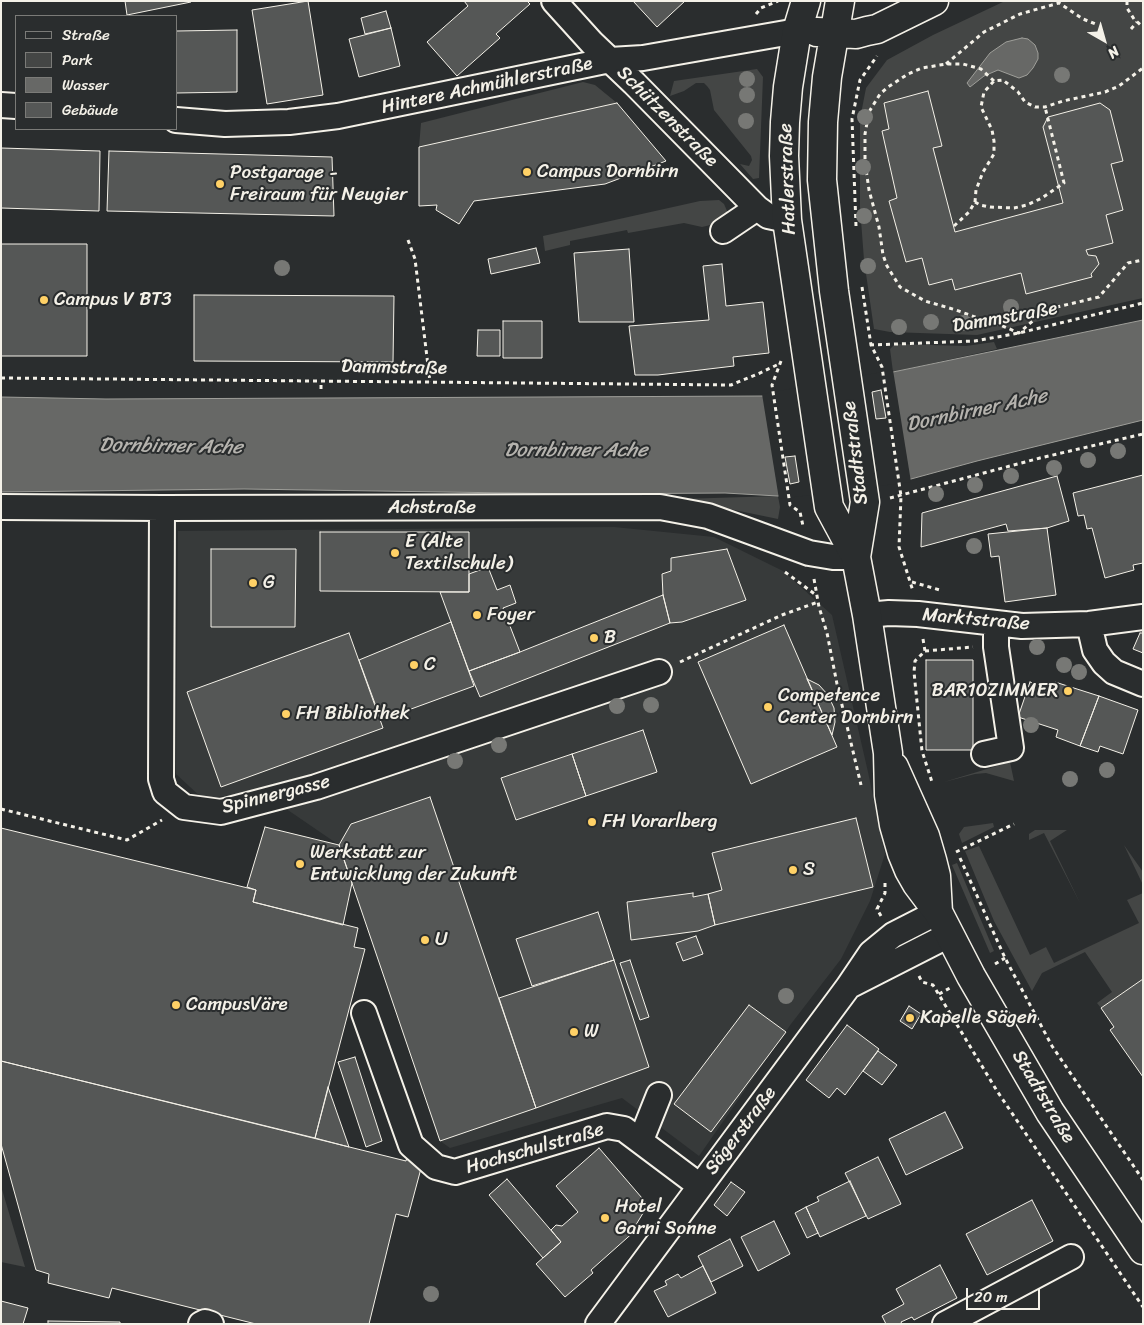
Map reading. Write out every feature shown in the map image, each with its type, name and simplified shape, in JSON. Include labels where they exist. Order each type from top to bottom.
[{"type":"main road","name":"Hatlerstraße","points":[[806,1],[797,31],[788,87],[785,122],[787,220],[809,368]]},
{"type":"main road","points":[[797,31],[829,1]]},
{"type":"main road","name":"Hatlerstraße","points":[[840,1],[827,77],[823,122],[822,180],[844,361]]},
{"type":"main road","points":[[797,31],[856,34],[877,29],[934,1]]},
{"type":"main road","name":"Stadtstraße","points":[[844,361],[865,502],[856,556]]},
{"type":"main road","name":"Stadtstraße","points":[[809,368],[829,507],[856,556],[888,752],[925,836],[936,876],[944,924],[971,976],[1050,1112],[1143,1250]]},
{"type":"street","name":"Schützenstraße","points":[[554,1],[757,208],[768,216],[787,220]]},
{"type":"street","name":"Hintere Achmühlerstraße","points":[[178,120],[225,124],[289,122],[338,116],[610,60],[643,58],[797,31]]},
{"type":"street","points":[[1,105],[15,106]]},
{"type":"street","points":[[723,231],[757,208]]},
{"type":"street","name":"Achstraße","points":[[1,507],[660,507],[708,516],[809,553],[833,557],[856,556]]},
{"type":"street","points":[[162,508],[160,779],[165,792],[184,807]]},
{"type":"street","name":"Marktstraße","points":[[867,615],[918,614],[1022,626],[1089,624],[1143,617]]},
{"type":"street","points":[[984,754],[1011,748],[996,647],[996,623]]},
{"type":"street","points":[[1089,624],[1095,650],[1104,663],[1114,672],[1143,684]]},
{"type":"street","name":"Spinnergasse","points":[[184,807],[222,812],[316,787],[659,672]]},
{"type":"street","name":"Sägerstraße","points":[[598,1324],[848,987],[871,953],[893,935],[944,924]]},
{"type":"street","name":"Hochschulstraße","points":[[364,1013],[411,1146],[436,1167],[455,1172],[607,1126],[624,1129],[700,1186]]},
{"type":"street","points":[[641,1140],[659,1095]]},
{"type":"street","points":[[945,1324],[1071,1257]]},
{"type":"street","points":[[201,1324],[204,1322],[211,1324]]},
{"type":"path","points":[[761,8],[778,1]]},
{"type":"path","points":[[1127,1],[1127,8],[1143,27]]},
{"type":"path","points":[[946,64],[984,32],[1020,14],[1059,3],[1083,19],[1098,25]]},
{"type":"path","points":[[1131,29],[1137,22]]},
{"type":"path","points":[[856,227],[852,119],[860,80],[878,54]]},
{"type":"path","points":[[994,81],[977,67],[963,64],[946,64],[922,68],[908,74],[880,94],[868,112],[865,134],[865,162],[869,190],[879,226],[883,255],[887,266],[900,287],[925,301],[998,324],[1019,333],[1036,318],[1058,306],[1099,297],[1128,263],[1143,260]]},
{"type":"path","points":[[954,226],[969,212],[975,202],[976,190],[983,172],[994,154],[992,130],[981,107],[984,92],[994,81],[1003,80],[1018,92],[1025,102],[1035,107],[1045,107],[1063,100],[1105,92],[1119,86],[1143,68]]},
{"type":"path","points":[[975,202],[990,207],[1014,208],[1027,205],[1042,198],[1064,183],[1045,107]]},
{"type":"path","points":[[408,240],[415,259],[430,382]]},
{"type":"path","points":[[862,286],[871,344],[882,367],[900,487],[899,547],[912,582],[925,651],[915,660],[914,672],[922,750],[932,785]]},
{"type":"path","name":"Dammstraße","points":[[871,344],[975,341],[1019,333],[1143,303]]},
{"type":"path","name":"Dammstraße","points":[[1,378],[731,385],[781,362],[772,385],[790,505],[800,512],[809,553]]},
{"type":"path","points":[[321,381],[321,389]]},
{"type":"path","points":[[901,496],[1040,458],[1143,434]]},
{"type":"path","points":[[809,553],[818,602],[827,633],[862,790]]},
{"type":"path","points":[[659,672],[782,615],[818,602]]},
{"type":"path","points":[[1,809],[128,840],[184,807]]},
{"type":"path","points":[[957,852],[1014,824]]},
{"type":"path","points":[[954,843],[1005,958],[1052,1046],[1143,1180]]},
{"type":"path","points":[[877,909],[886,893],[885,877]]},
{"type":"path","points":[[922,982],[933,985],[997,1091],[1143,1307]]},
{"type":"shaded area","name":"FH Vorarlberg","points":[[614,527],[714,537],[783,571],[832,615],[885,854],[870,901],[841,959],[791,1024],[699,1156],[622,1098],[450,1148],[440,1141],[339,845],[260,791],[203,799],[176,774],[178,531]]},
{"type":"green space","points":[[1005,1],[1143,1],[1143,298],[977,335],[890,332],[874,329],[864,260],[860,207],[860,119],[866,88],[887,60],[933,35]]},
{"type":"green space","points":[[757,69],[763,77],[759,178],[753,179],[740,164],[749,166],[752,160],[751,156],[714,110],[710,90],[704,83],[696,83],[684,91],[670,96],[674,81]]},
{"type":"green space","points":[[583,82],[595,85],[617,103],[419,147],[421,123]]},
{"type":"green space","points":[[719,200],[724,204],[727,215],[719,223],[702,227],[684,223],[628,233],[627,230],[570,241],[570,245],[545,251],[543,236],[700,201]]},
{"type":"green space","points":[[994,342],[997,349],[893,372],[890,349],[895,344],[966,346]]},
{"type":"green space","points":[[778,496],[780,507],[778,519],[681,499]]},
{"type":"green space","points":[[1010,762],[1014,781],[986,773],[944,782]]},
{"type":"green space","points":[[993,823],[994,827],[962,843],[959,834],[964,827]]},
{"type":"green space","points":[[1035,830],[1067,830],[1050,841],[1080,903],[1044,833],[1029,840],[1029,834]]},
{"type":"green space","points":[[1124,845],[1143,872],[1143,885]]},
{"type":"green space","points":[[979,846],[1030,955],[1046,947],[1054,963],[1139,923],[1127,900],[1143,893],[1143,979],[1101,1008],[1097,1003],[1112,992],[1085,952],[1042,973],[1032,991],[994,921],[965,851]]},
{"type":"green space","points":[[957,863],[994,951],[990,953],[952,865]]},
{"type":"green space","points":[[1,1186],[25,1267],[1,1262]]},
{"type":"water","points":[[1022,38],[1028,39],[1035,45],[1038,53],[1038,59],[1027,75],[1019,78],[998,70],[984,76],[970,87],[967,83],[990,53],[1006,42]]},
{"type":"water","name":"Dornbirner Ache","points":[[1143,320],[1143,420],[911,479],[778,496],[725,493],[578,494],[244,489],[1,492],[1,397],[106,399],[762,396],[893,372]]},
{"type":"pier","points":[[893,370],[911,482],[779,499],[762,394]]},
{"type":"building","points":[[125,1],[191,1],[191,2],[127,15]]},
{"type":"building","points":[[308,1],[323,95],[267,104],[252,10]]},
{"type":"building","points":[[464,1],[527,1],[530,4],[496,34],[500,38],[457,76],[427,42],[468,6]]},
{"type":"building","points":[[633,1],[685,1],[657,27]]},
{"type":"building","points":[[386,11],[391,28],[365,34],[361,18]]},
{"type":"building","points":[[391,28],[400,66],[359,77],[349,39]]},
{"type":"building","points":[[237,30],[237,92],[178,93],[178,31]]},
{"type":"building","points":[[928,91],[942,146],[933,148],[955,232],[1063,203],[1043,127],[1048,117],[1100,103],[1110,110],[1123,161],[1111,164],[1123,210],[1106,215],[1113,243],[1086,250],[1088,255],[1096,256],[1099,264],[1091,274],[1092,277],[1026,294],[1021,273],[955,290],[952,279],[929,285],[922,258],[906,262],[889,201],[897,198],[882,131],[889,129],[884,103]]},
{"type":"building","name":"Campus Dornbirn","points":[[617,103],[666,161],[605,184],[474,201],[459,224],[436,210],[437,205],[419,206],[419,147]]},
{"type":"building","points":[[1,148],[100,151],[99,211],[1,208]]},
{"type":"building","name":"Postgarage - Freiraum für Neugier","points":[[109,151],[332,157],[334,216],[107,211]]},
{"type":"building","name":"Campus V BT3","points":[[1,244],[87,244],[87,356],[1,356]]},
{"type":"building","points":[[536,248],[540,263],[491,274],[488,259]]},
{"type":"building","points":[[629,249],[634,322],[579,322],[574,253]]},
{"type":"building","points":[[722,264],[726,306],[763,302],[769,353],[733,357],[734,366],[658,375],[635,375],[629,326],[709,320],[703,266]]},
{"type":"building","points":[[194,295],[394,296],[393,362],[194,361]]},
{"type":"building","points":[[503,321],[542,321],[542,358],[503,358]]},
{"type":"building","points":[[478,330],[500,330],[500,356],[477,356]]},
{"type":"building","points":[[881,390],[886,418],[876,419],[872,392]]},
{"type":"building","points":[[795,456],[799,482],[790,484],[785,457]]},
{"type":"building","points":[[1143,475],[1143,563],[1133,565],[1134,570],[1105,578],[1092,528],[1087,529],[1084,515],[1078,516],[1073,493]]},
{"type":"building","points":[[1057,476],[1069,521],[1047,528],[1008,531],[1006,524],[921,547],[922,513]]},
{"type":"building","points":[[1047,528],[1056,595],[1005,602],[999,556],[991,557],[988,534]]},
{"type":"building","name":"E (Alte Textilschule)","points":[[320,532],[469,532],[469,592],[320,591]]},
{"type":"building","name":"G","points":[[211,549],[296,549],[295,627],[211,627]]},
{"type":"building","points":[[727,549],[746,600],[682,622],[670,623],[663,595],[662,574],[671,571],[671,558]]},
{"type":"building","name":"Foyer","points":[[488,567],[497,590],[510,585],[516,603],[503,608],[520,652],[469,671],[440,592],[469,592],[469,574]]},
{"type":"building","name":"B","points":[[663,595],[670,623],[480,697],[469,671]]},
{"type":"building","name":"C","points":[[451,622],[474,686],[381,720],[359,660]]},
{"type":"building","name":"Competence Center Dornbirn","points":[[784,625],[837,747],[751,784],[698,662]]},
{"type":"building","points":[[349,633],[383,728],[221,787],[187,692]]},
{"type":"building","points":[[1140,633],[1143,633],[1143,653],[1133,649]]},
{"type":"building","points":[[926,660],[973,660],[973,750],[926,750]]},
{"type":"building","points":[[807,679],[819,685],[828,695],[834,708],[835,722],[832,735]]},
{"type":"building","points":[[1030,682],[1052,690],[1055,682],[1099,696],[1080,746],[1056,737],[1058,730],[1018,717]]},
{"type":"building","points":[[1099,696],[1138,710],[1123,754],[1100,746],[1098,752],[1080,746]]},
{"type":"building","points":[[643,730],[657,772],[586,796],[572,754]]},
{"type":"building","points":[[572,754],[586,796],[516,820],[501,778]]},
{"type":"building","name":"U","points":[[430,797],[536,1108],[440,1141],[339,845],[351,824]]},
{"type":"building","name":"S","points":[[856,818],[873,887],[715,925],[708,894],[722,890],[712,853]]},
{"type":"building","name":"Werkstatt zur Entwicklung der Zukunft","points":[[265,827],[339,845],[352,883],[343,925],[253,902],[256,890],[247,887]]},
{"type":"building","name":"CampusVäre","points":[[1,828],[256,890],[253,902],[358,928],[354,947],[365,949],[315,1138],[1,1061]]},
{"type":"building","points":[[693,893],[693,897],[708,894],[715,925],[698,931],[631,940],[627,902]]},
{"type":"building","points":[[598,912],[614,960],[532,986],[516,939]]},
{"type":"building","points":[[696,936],[703,954],[683,961],[676,943]]},
{"type":"building","name":"W","points":[[614,960],[649,1067],[536,1108],[499,998]]},
{"type":"building","points":[[630,960],[649,1017],[640,1020],[620,963]]},
{"type":"building","points":[[1143,979],[1143,1077],[1110,1030],[1114,1027],[1101,1008]]},
{"type":"building","points":[[749,1005],[786,1032],[711,1132],[674,1104]]},
{"type":"building","name":"Kapelle Sägen","points":[[909,1006],[921,1014],[912,1029],[900,1021]]},
{"type":"building","points":[[847,1025],[879,1049],[845,1095],[837,1088],[829,1098],[806,1080]]},
{"type":"building","points":[[878,1051],[897,1065],[882,1085],[863,1071]]},
{"type":"building","points":[[355,1057],[382,1141],[366,1147],[338,1062]]},
{"type":"building","points":[[1,1061],[406,1161],[407,1157],[423,1161],[408,1217],[396,1214],[369,1324],[256,1324],[112,1288],[109,1298],[48,1283],[49,1274],[36,1270],[1,1144]]},
{"type":"building","points":[[328,1087],[349,1147],[315,1138]]},
{"type":"building","points":[[945,1112],[963,1148],[906,1175],[889,1139]]},
{"type":"building","name":"Hotel Garni Sonne","points":[[599,1148],[648,1205],[634,1228],[636,1230],[591,1270],[593,1273],[565,1297],[536,1264],[561,1242],[551,1230],[556,1225],[562,1226],[578,1212],[556,1186]]},
{"type":"building","points":[[878,1157],[901,1204],[868,1219],[845,1173]]},
{"type":"building","points":[[507,1179],[561,1242],[543,1258],[489,1195]]},
{"type":"building","points":[[850,1181],[866,1216],[820,1237],[806,1207],[819,1201],[817,1197]]},
{"type":"building","points":[[731,1182],[745,1192],[727,1216],[714,1205]]},
{"type":"building","points":[[1032,1200],[1053,1241],[987,1275],[966,1234]]},
{"type":"building","points":[[806,1207],[818,1233],[807,1238],[795,1213]]},
{"type":"building","points":[[774,1221],[790,1254],[758,1271],[741,1237]]},
{"type":"building","points":[[730,1239],[743,1266],[711,1282],[698,1256]]},
{"type":"building","points":[[940,1265],[957,1298],[914,1320],[912,1317],[901,1322],[902,1324],[886,1324],[882,1316],[904,1304],[896,1289]]},
{"type":"building","points":[[703,1266],[716,1293],[668,1317],[654,1291],[667,1285],[665,1281],[678,1274],[681,1278]]},
{"type":"building","points":[[1,1301],[28,1308],[23,1324],[1,1324]]},
{"type":"building","points":[[48,1321],[120,1322],[120,1324],[48,1324]]},
{"type":"place","name":"Campus Dornbirn","points":[[527,172]]},
{"type":"place","name":"Postgarage - Freiraum für Neugier","points":[[220,184]]},
{"type":"place","name":"Campus V BT3","points":[[44,300]]},
{"type":"place","name":"E (Alte Textilschule)","points":[[395,553]]},
{"type":"place","name":"G","points":[[253,583]]},
{"type":"place","name":"Foyer","points":[[477,615]]},
{"type":"place","name":"B","points":[[594,638]]},
{"type":"place","name":"C","points":[[414,665]]},
{"type":"place","name":"BAR10ZIMMER","points":[[1068,691]]},
{"type":"place","name":"Competence Center Dornbirn","points":[[768,707]]},
{"type":"place","name":"FH Bibliothek","points":[[286,714]]},
{"type":"place","name":"FH Vorarlberg","points":[[592,822]]},
{"type":"place","name":"Werkstatt zur Entwicklung der Zukunft","points":[[300,864]]},
{"type":"place","name":"S","points":[[793,870]]},
{"type":"place","name":"U","points":[[425,940]]},
{"type":"place","name":"CampusVäre","points":[[176,1005]]},
{"type":"place","name":"Kapelle Sägen","points":[[910,1018]]},
{"type":"place","name":"W","points":[[574,1032]]},
{"type":"place","name":"Hotel Garni Sonne","points":[[605,1218]]}]
